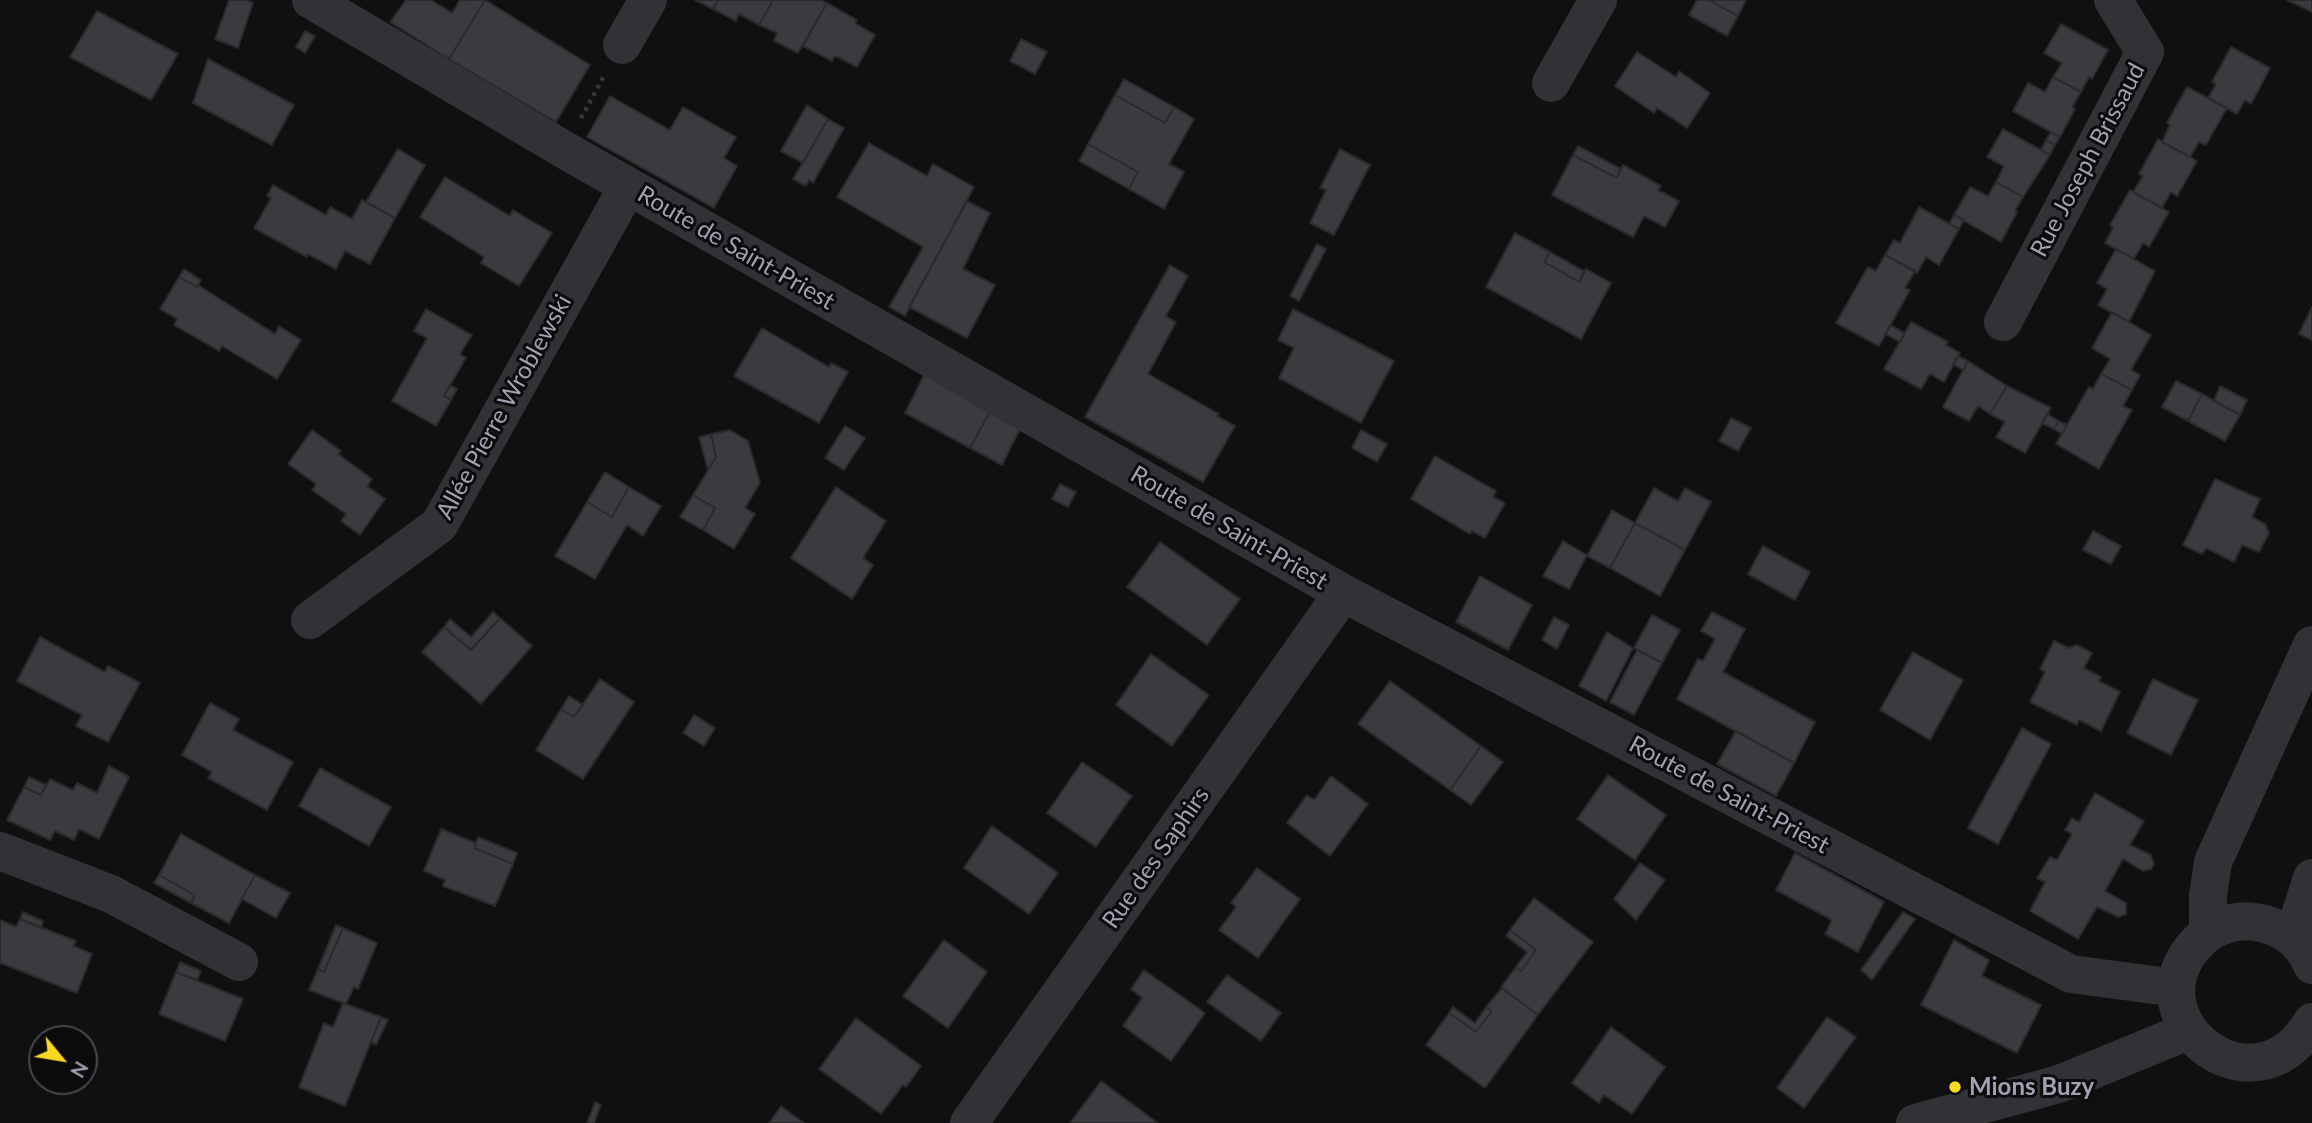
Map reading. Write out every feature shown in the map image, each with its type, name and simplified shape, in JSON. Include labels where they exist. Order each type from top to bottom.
[{"type":"street","name":"Route de Saint-Priest","points":[[311,0],[563,149],[1343,593],[2071,974],[2176,988]]},
{"type":"street","points":[[622,45],[648,0]]},
{"type":"street","points":[[1551,83],[1598,0]]},
{"type":"street","name":"Rue Joseph Brissaud","points":[[2003,322],[2145,52],[2113,0]]},
{"type":"street","name":"Allée Pierre Wroblewski","points":[[310,620],[439,525],[628,186]]},
{"type":"street","name":"Rue des Saphirs","points":[[970,1123],[1343,593]]},
{"type":"street","points":[[2208,933],[2208,895],[2213,862],[2312,645]]},
{"type":"street","points":[[0,851],[111,894],[239,962]]},
{"type":"street","points":[[2303,951],[2312,878]]},
{"type":"street","points":[[2303,951],[2273,926],[2252,921],[2229,923],[2208,933],[2192,948],[2181,966],[2176,988],[2179,1010],[2188,1031],[2202,1047],[2220,1058],[2241,1063],[2262,1062],[2307,1040]]},
{"type":"street","points":[[1915,1123],[2059,1084],[2188,1031]]},
{"type":"path","points":[[563,149],[622,45]]},
{"type":"building","points":[[229,0],[247,0],[253,3],[238,48],[215,39]]},
{"type":"building","points":[[406,0],[431,0],[452,13],[460,0],[485,0],[449,59],[390,22]]},
{"type":"building","points":[[485,0],[590,65],[556,122],[449,59]]},
{"type":"building","points":[[695,0],[718,0],[713,9]]},
{"type":"building","points":[[718,0],[773,0],[759,25],[739,14],[736,21],[713,9]]},
{"type":"building","points":[[773,0],[821,0],[827,3],[798,53],[774,41],[777,33],[759,25]]},
{"type":"building","points":[[1697,0],[1709,0],[1738,16],[1727,36],[1689,15]]},
{"type":"building","points":[[1709,0],[1746,0],[1738,16]]},
{"type":"building","points":[[2287,0],[2312,0],[2312,12]]},
{"type":"building","points":[[827,3],[857,20],[855,23],[875,35],[857,67],[835,56],[832,61],[803,46]]},
{"type":"building","points":[[97,11],[178,54],[151,100],[70,57]]},
{"type":"building","points":[[2061,24],[2108,50],[2092,79],[2089,77],[2081,92],[2053,77],[2062,63],[2044,53]]},
{"type":"building","points":[[305,31],[315,36],[305,53],[296,47]]},
{"type":"building","points":[[1021,39],[1047,52],[1035,74],[1010,61]]},
{"type":"building","points":[[2231,47],[2270,68],[2251,104],[2245,100],[2237,114],[2208,98],[2216,84],[2212,82]]},
{"type":"building","points":[[1637,52],[1676,77],[1679,71],[1710,93],[1687,128],[1657,108],[1654,113],[1615,86]]},
{"type":"building","points":[[208,59],[294,105],[272,145],[193,103]]},
{"type":"building","points":[[2053,77],[2081,92],[2060,137],[2013,111],[2028,83],[2045,92]]},
{"type":"building","points":[[1124,79],[1174,107],[1165,123],[1115,95]]},
{"type":"building","points":[[2187,87],[2227,108],[2206,145],[2199,142],[2190,157],[2162,142],[2170,125],[2167,123]]},
{"type":"building","points":[[1115,95],[1165,123],[1174,107],[1194,119],[1169,164],[1184,172],[1164,209],[1129,189],[1138,172],[1088,144]]},
{"type":"building","points":[[610,96],[670,130],[683,107],[736,137],[724,158],[737,166],[714,208],[587,137]]},
{"type":"building","points":[[807,105],[828,119],[803,163],[781,151]]},
{"type":"building","points":[[828,119],[844,128],[813,183],[809,180],[806,186],[793,179]]},
{"type":"building","points":[[2003,129],[2050,155],[2023,197],[1996,182],[2004,166],[1987,157]]},
{"type":"building","points":[[2051,132],[2060,137],[2055,145],[2046,140]]},
{"type":"building","points":[[2158,139],[2197,161],[2177,196],[2171,192],[2162,208],[2133,192],[2143,176],[2139,174]]},
{"type":"building","points":[[2046,140],[2055,145],[2050,155],[2041,150]]},
{"type":"building","points":[[869,143],[927,176],[933,164],[974,187],[905,316],[889,307],[923,247],[837,197]]},
{"type":"building","points":[[1088,144],[1138,172],[1129,189],[1079,161]]},
{"type":"building","points":[[1578,146],[1621,169],[1617,178],[1573,155]]},
{"type":"building","points":[[398,149],[425,165],[395,218],[366,202]]},
{"type":"building","points":[[1340,149],[1370,165],[1334,235],[1310,223],[1326,190],[1320,188]]},
{"type":"building","points":[[1573,155],[1617,178],[1623,165],[1661,186],[1658,190],[1679,201],[1665,227],[1644,216],[1633,237],[1552,195]]},
{"type":"building","points":[[445,177],[510,216],[513,210],[552,233],[519,286],[481,263],[484,257],[420,217]]},
{"type":"building","points":[[1996,182],[2023,197],[2001,242],[1954,215],[1970,187],[1988,196]]},
{"type":"building","points":[[273,185],[326,215],[330,207],[352,219],[362,200],[395,218],[370,264],[345,251],[336,269],[308,254],[307,257],[254,228],[271,198],[267,196]]},
{"type":"building","points":[[2130,190],[2169,212],[2149,247],[2143,243],[2134,259],[2105,243],[2113,228],[2110,225]]},
{"type":"building","points":[[967,201],[990,213],[963,269],[995,285],[967,338],[909,307]]},
{"type":"building","points":[[1919,207],[1959,229],[1939,265],[1926,257],[1917,273],[1885,255],[1894,240],[1900,243]]},
{"type":"building","points":[[1954,215],[1964,220],[1959,229],[1949,224]]},
{"type":"building","points":[[1515,233],[1550,252],[1544,262],[1579,282],[1586,269],[1611,283],[1581,339],[1486,287]]},
{"type":"building","points":[[1317,244],[1326,249],[1299,301],[1290,296]]},
{"type":"building","points":[[2116,249],[2155,271],[2129,322],[2098,305],[2107,289],[2097,283]]},
{"type":"building","points":[[1550,252],[1584,271],[1579,282],[1544,262]]},
{"type":"building","points":[[1885,255],[1915,271],[1905,288],[1910,290],[1879,346],[1836,323],[1868,267],[1876,271]]},
{"type":"building","points":[[1170,265],[1188,276],[1166,316],[1176,322],[1148,374],[1235,426],[1203,482],[1085,417]]},
{"type":"building","points":[[184,269],[201,280],[197,287],[179,277]]},
{"type":"building","points":[[179,277],[197,287],[198,285],[275,334],[279,326],[301,340],[277,379],[222,346],[219,351],[174,325],[177,319],[160,309]]},
{"type":"building","points":[[2312,307],[2312,340],[2299,334]]},
{"type":"building","points":[[426,309],[472,335],[460,354],[466,358],[444,396],[451,400],[436,426],[392,401],[427,338],[414,331]]},
{"type":"building","points":[[1293,309],[1394,361],[1361,423],[1279,378],[1294,348],[1278,340]]},
{"type":"building","points":[[2112,312],[2151,335],[2131,370],[2140,375],[2132,390],[2101,374],[2110,359],[2092,348]]},
{"type":"building","points":[[1911,322],[1948,342],[1946,345],[1960,353],[1944,382],[1930,374],[1921,389],[1884,369]]},
{"type":"building","points":[[1890,325],[1905,333],[1900,342],[1886,334]]},
{"type":"building","points":[[762,328],[829,367],[831,363],[848,372],[819,423],[734,376]]},
{"type":"building","points":[[1958,356],[1968,361],[1963,370],[1953,364]]},
{"type":"building","points":[[1968,361],[2007,386],[1990,414],[1978,406],[1969,421],[1943,407]]},
{"type":"building","points":[[925,373],[991,410],[970,448],[905,413]]},
{"type":"building","points":[[2101,374],[2132,390],[2123,406],[2132,410],[2099,469],[2056,444],[2089,387],[2093,389]]},
{"type":"building","points":[[2176,381],[2202,394],[2188,421],[2162,407]]},
{"type":"building","points":[[450,385],[457,389],[451,400],[444,396]]},
{"type":"building","points":[[2007,386],[2051,408],[2025,453],[1996,437],[2005,422],[1990,414]]},
{"type":"building","points":[[2220,386],[2247,400],[2240,415],[2214,401]]},
{"type":"building","points":[[2202,394],[2240,415],[2225,441],[2188,421]]},
{"type":"building","points":[[991,410],[1021,427],[1002,465],[970,448]]},
{"type":"building","points":[[2047,414],[2059,421],[2054,429],[2042,423]]},
{"type":"building","points":[[1731,418],[1751,428],[1738,451],[1719,441]]},
{"type":"building","points":[[2059,421],[2067,425],[2062,434],[2054,429]]},
{"type":"building","points":[[845,426],[865,438],[844,470],[825,458]]},
{"type":"building","points":[[312,430],[341,451],[338,454],[372,479],[367,486],[385,499],[360,535],[341,521],[346,514],[312,490],[316,484],[288,464]]},
{"type":"building","points":[[730,430],[748,441],[760,483],[745,508],[755,514],[734,549],[703,530],[715,508],[693,495],[716,457],[711,434]]},
{"type":"building","points":[[1361,430],[1387,444],[1377,462],[1352,448]]},
{"type":"building","points":[[711,434],[716,457],[708,470],[699,437]]},
{"type":"building","points":[[1435,456],[1496,491],[1493,497],[1505,503],[1485,538],[1472,531],[1470,534],[1411,499]]},
{"type":"building","points":[[605,472],[629,487],[612,517],[587,502]]},
{"type":"building","points":[[2215,479],[2260,499],[2252,517],[2265,524],[2269,533],[2259,552],[2242,545],[2234,562],[2206,548],[2202,554],[2183,545]]},
{"type":"building","points":[[1060,484],[1076,492],[1068,507],[1052,499]]},
{"type":"building","points":[[629,487],[661,506],[643,536],[627,525],[595,579],[555,556],[587,502],[612,517]]},
{"type":"building","points":[[836,487],[886,521],[863,558],[873,565],[852,599],[791,558]]},
{"type":"building","points":[[1654,488],[1678,501],[1685,488],[1711,502],[1685,550],[1635,523]]},
{"type":"building","points":[[693,495],[715,508],[703,530],[680,517]]},
{"type":"building","points":[[1612,510],[1635,523],[1610,568],[1587,556]]},
{"type":"building","points":[[1635,523],[1685,550],[1660,596],[1610,568]]},
{"type":"building","points":[[2093,531],[2121,546],[2111,564],[2083,550]]},
{"type":"building","points":[[1563,541],[1587,555],[1569,589],[1543,576]]},
{"type":"building","points":[[1160,542],[1240,599],[1207,645],[1127,587]]},
{"type":"building","points":[[1763,546],[1810,572],[1795,600],[1748,574]]},
{"type":"building","points":[[1480,576],[1532,605],[1508,650],[1456,622]]},
{"type":"building","points":[[493,612],[500,618],[471,650],[444,627],[450,619],[471,637]]},
{"type":"building","points":[[1712,612],[1745,629],[1723,672],[1815,722],[1794,763],[1677,699],[1698,659],[1703,661],[1715,639],[1701,631]]},
{"type":"building","points":[[1652,615],[1680,630],[1662,663],[1634,648]]},
{"type":"building","points":[[1554,617],[1569,625],[1557,649],[1542,640]]},
{"type":"building","points":[[500,618],[532,646],[481,704],[422,652],[444,627],[471,650]]},
{"type":"building","points":[[1607,632],[1633,648],[1606,701],[1579,686]]},
{"type":"building","points":[[40,637],[105,672],[108,666],[140,683],[108,742],[76,726],[82,715],[17,681]]},
{"type":"building","points":[[2054,641],[2069,648],[2077,645],[2092,653],[2084,668],[2101,677],[2099,681],[2120,692],[2101,731],[2079,720],[2077,725],[2030,702],[2045,672],[2040,669]]},
{"type":"building","points":[[1637,650],[1662,663],[1634,715],[1610,702]]},
{"type":"building","points":[[1913,652],[1963,680],[1930,740],[1880,710]]},
{"type":"building","points":[[1151,654],[1209,695],[1172,746],[1116,705]]},
{"type":"building","points":[[600,679],[634,702],[583,779],[536,750],[561,709],[574,717]]},
{"type":"building","points":[[2153,679],[2198,700],[2171,755],[2127,733]]},
{"type":"building","points":[[1390,681],[1481,746],[1450,790],[1358,724]]},
{"type":"building","points":[[569,696],[583,705],[574,717],[561,709]]},
{"type":"building","points":[[210,703],[239,719],[233,730],[293,762],[267,810],[208,778],[212,772],[182,755]]},
{"type":"building","points":[[694,715],[715,728],[704,746],[683,733]]},
{"type":"building","points":[[2022,728],[2051,744],[1998,844],[1968,828]]},
{"type":"building","points":[[1736,731],[1794,763],[1776,796],[1717,764]]},
{"type":"building","points":[[1481,746],[1503,762],[1471,805],[1450,790]]},
{"type":"building","points":[[1082,762],[1132,796],[1096,847],[1047,813]]},
{"type":"building","points":[[109,766],[129,777],[99,839],[79,829],[74,840],[55,831],[50,840],[7,820],[24,787],[41,795],[50,779],[73,790],[77,783],[97,793]]},
{"type":"building","points":[[320,768],[391,807],[369,846],[299,806]]},
{"type":"building","points":[[1608,775],[1666,815],[1635,860],[1577,819]]},
{"type":"building","points":[[1331,776],[1368,804],[1330,856],[1287,823],[1307,795],[1314,800]]},
{"type":"building","points":[[29,777],[46,785],[41,795],[24,787]]},
{"type":"building","points":[[2095,793],[2144,821],[2130,845],[2151,855],[2154,864],[2151,869],[2143,871],[2123,859],[2105,891],[2126,903],[2126,914],[2118,917],[2097,907],[2078,939],[2030,911],[2045,882],[2037,878],[2050,857],[2057,860],[2072,834],[2065,830],[2072,818],[2079,822]]},
{"type":"building","points":[[992,826],[1058,873],[1029,914],[964,868]]},
{"type":"building","points":[[441,829],[476,843],[474,848],[513,864],[495,906],[443,886],[445,880],[424,871]]},
{"type":"building","points":[[181,834],[255,875],[229,923],[191,903],[195,895],[159,875]]},
{"type":"building","points":[[478,837],[517,853],[513,864],[474,848]]},
{"type":"building","points":[[1795,853],[1884,902],[1858,952],[1825,934],[1832,920],[1776,890]]},
{"type":"building","points":[[1640,863],[1665,880],[1636,920],[1614,899]]},
{"type":"building","points":[[1257,868],[1300,899],[1258,958],[1219,930],[1236,907],[1231,903]]},
{"type":"building","points":[[159,875],[195,895],[191,903],[154,883]]},
{"type":"building","points":[[255,875],[290,893],[276,918],[242,899]]},
{"type":"building","points":[[1534,898],[1593,942],[1538,1015],[1501,987],[1516,967],[1521,971],[1536,950],[1510,930]]},
{"type":"building","points":[[23,912],[43,921],[41,928],[20,919]]},
{"type":"building","points":[[1903,912],[1915,919],[1872,980],[1861,970]]},
{"type":"building","points":[[20,919],[76,941],[73,946],[92,954],[77,993],[0,963],[0,920],[16,927]]},
{"type":"building","points":[[336,925],[343,928],[324,972],[318,969]]},
{"type":"building","points":[[343,928],[377,943],[358,989],[354,987],[346,1004],[309,990],[318,969],[324,972]]},
{"type":"building","points":[[1510,930],[1536,950],[1521,971],[1516,967],[1527,952],[1506,936]]},
{"type":"building","points":[[944,940],[987,972],[948,1028],[903,996]]},
{"type":"building","points":[[1954,940],[1989,960],[1982,976],[2041,1005],[2017,1053],[1921,1005]]},
{"type":"building","points":[[180,962],[201,971],[197,980],[176,972]]},
{"type":"building","points":[[1144,970],[1205,1013],[1171,1061],[1123,1026],[1142,998],[1131,989]]},
{"type":"building","points":[[176,972],[243,999],[225,1041],[159,1014]]},
{"type":"building","points":[[1227,975],[1281,1013],[1261,1041],[1207,1002]]},
{"type":"building","points":[[1502,988],[1538,1015],[1485,1088],[1426,1045],[1449,1013],[1476,1032],[1492,1011],[1486,1007]]},
{"type":"building","points":[[343,1003],[381,1017],[345,1106],[299,1087],[324,1023],[333,1027]]},
{"type":"building","points":[[1453,1007],[1475,1023],[1486,1007],[1492,1011],[1476,1032],[1449,1013]]},
{"type":"building","points":[[381,1017],[388,1020],[376,1045],[371,1042]]},
{"type":"building","points":[[1827,1017],[1856,1037],[1804,1108],[1777,1088]]},
{"type":"building","points":[[856,1018],[921,1066],[881,1114],[819,1069]]},
{"type":"building","points":[[1611,1027],[1665,1067],[1632,1114],[1604,1095],[1599,1103],[1572,1083]]},
{"type":"building","points":[[1101,1081],[1158,1123],[1070,1123]]},
{"type":"building","points":[[595,1102],[601,1105],[594,1123],[587,1123]]},
{"type":"building","points":[[781,1106],[804,1123],[769,1123]]},
{"type":"place","name":"Mions Buzy","points":[[1955,1087]]}]
